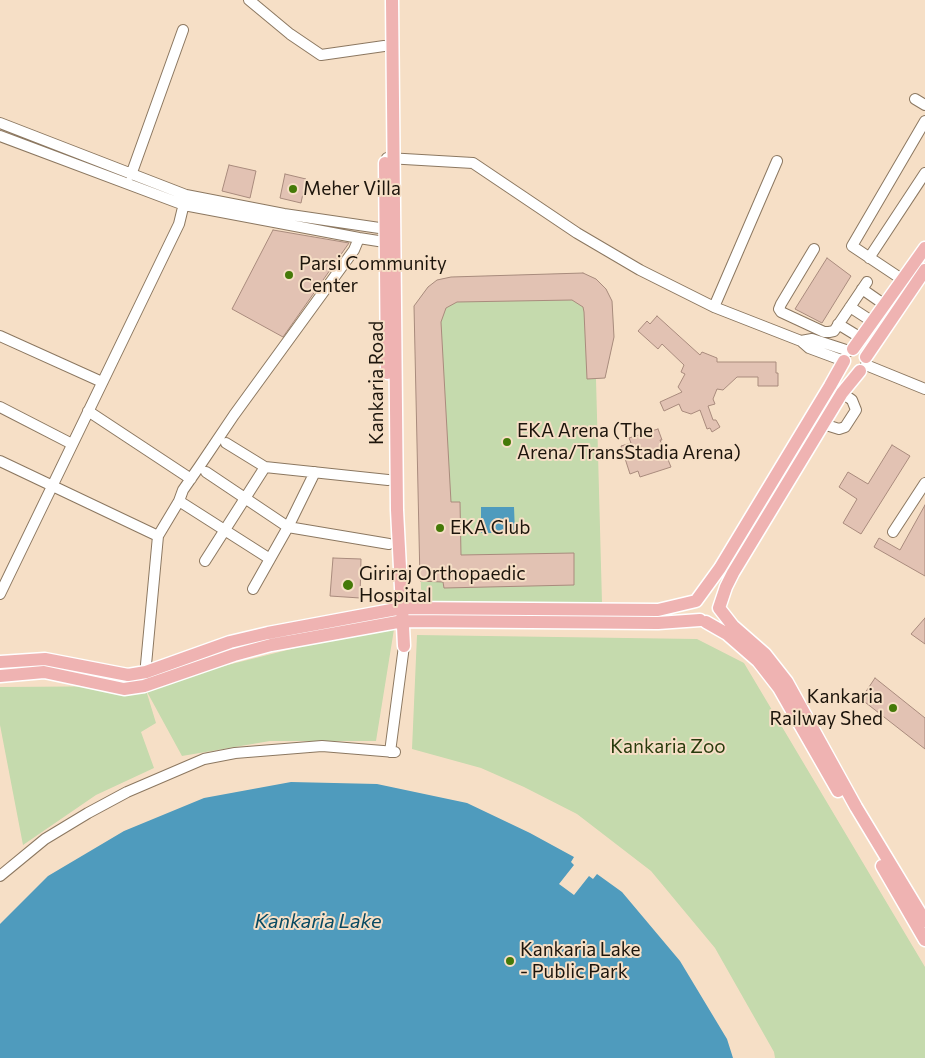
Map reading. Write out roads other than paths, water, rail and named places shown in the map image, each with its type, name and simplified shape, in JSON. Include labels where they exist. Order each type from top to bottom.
[{"type":"main road","points":[[384,0],[384,46],[390,158]]},
{"type":"main road","points":[[392,0],[389,544],[404,646]]},
{"type":"main road","name":"Kankaria Road","points":[[390,236],[398,609]]},
{"type":"main road","points":[[925,248],[849,353],[730,551],[696,601],[693,609],[696,618],[727,634],[758,661],[779,688],[815,740],[925,921]]},
{"type":"main road","points":[[0,676],[44,672],[124,689],[144,686],[234,654],[399,622],[658,623],[715,619],[733,573],[842,393],[864,364],[925,270]]},
{"type":"main road","points":[[849,353],[860,350],[864,364]]},
{"type":"main road","points":[[849,353],[845,364],[849,370],[856,372],[864,364]]},
{"type":"main road","points":[[0,662],[45,659],[128,675],[146,672],[230,642],[268,632],[398,609],[658,610],[709,596],[716,601],[719,608],[734,626],[765,654],[787,682],[815,740],[925,940]]},
{"type":"street","points":[[249,0],[290,34],[321,55],[384,46]]},
{"type":"street","points":[[131,175],[183,30]]},
{"type":"street","points":[[915,99],[925,105]]},
{"type":"street","points":[[903,280],[852,246],[925,121]]},
{"type":"street","points":[[0,123],[131,175],[185,200],[284,214],[390,236]]},
{"type":"street","points":[[0,136],[185,200],[359,238],[390,236]]},
{"type":"street","points":[[390,158],[473,163],[577,233],[640,270],[714,307],[801,341],[812,339],[849,353]]},
{"type":"street","points":[[714,307],[777,161]]},
{"type":"street","points":[[869,258],[925,173]]},
{"type":"street","points":[[0,594],[179,224],[185,200]]},
{"type":"street","points":[[144,686],[158,536],[179,501],[183,490],[234,415],[354,250],[359,238]]},
{"type":"street","points":[[769,328],[814,249]]},
{"type":"street","points":[[779,309],[781,312],[824,332],[834,330],[864,285],[885,305]]},
{"type":"street","points":[[850,307],[873,322]]},
{"type":"street","points":[[838,324],[861,338]]},
{"type":"street","points":[[0,336],[102,382]]},
{"type":"street","points":[[864,364],[925,389]]},
{"type":"street","points":[[823,424],[839,430],[845,427],[856,410],[852,400],[842,393]]},
{"type":"street","points":[[0,407],[72,444]]},
{"type":"street","points":[[88,411],[191,479]]},
{"type":"street","points":[[226,443],[265,467],[388,480]]},
{"type":"street","points":[[0,461],[158,536]]},
{"type":"street","points":[[205,562],[265,467]]},
{"type":"street","points":[[206,472],[288,527],[389,544]]},
{"type":"street","points":[[253,589],[288,527],[315,472]]},
{"type":"street","points":[[893,532],[925,483]]},
{"type":"street","points":[[179,501],[270,559]]},
{"type":"street","points":[[0,876],[45,839],[88,813],[127,792],[204,759],[235,753],[322,746],[393,752],[404,646]]},
{"type":"water","points":[[481,507],[514,507],[515,533],[481,533]]},
{"type":"water","name":"Kankaria Lake","points":[[291,782],[377,784],[467,803],[530,833],[574,857],[571,862],[574,865],[559,884],[574,895],[589,876],[593,879],[597,874],[622,892],[680,961],[727,1039],[733,1058],[0,1058],[0,924],[48,876],[124,831],[204,798]]},
{"type":"place","name":"Meher Villa","points":[[293,189]]},
{"type":"place","name":"Parsi Community Center","points":[[289,275]]},
{"type":"place","name":"EKA Arena (The Arena/TransStadia Arena)","points":[[507,442]]},
{"type":"place","name":"EKA Club","points":[[440,528]]},
{"type":"place","name":"Giriraj Orthopaedic Hospital","points":[[348,585]]},
{"type":"place","name":"Kankaria Railway Shed","points":[[893,708]]},
{"type":"place","name":"Kankaria Lake - Public Park","points":[[510,961]]},
{"type":"park label","name":"Kankaria Zoo","points":[[668,747]]}]
